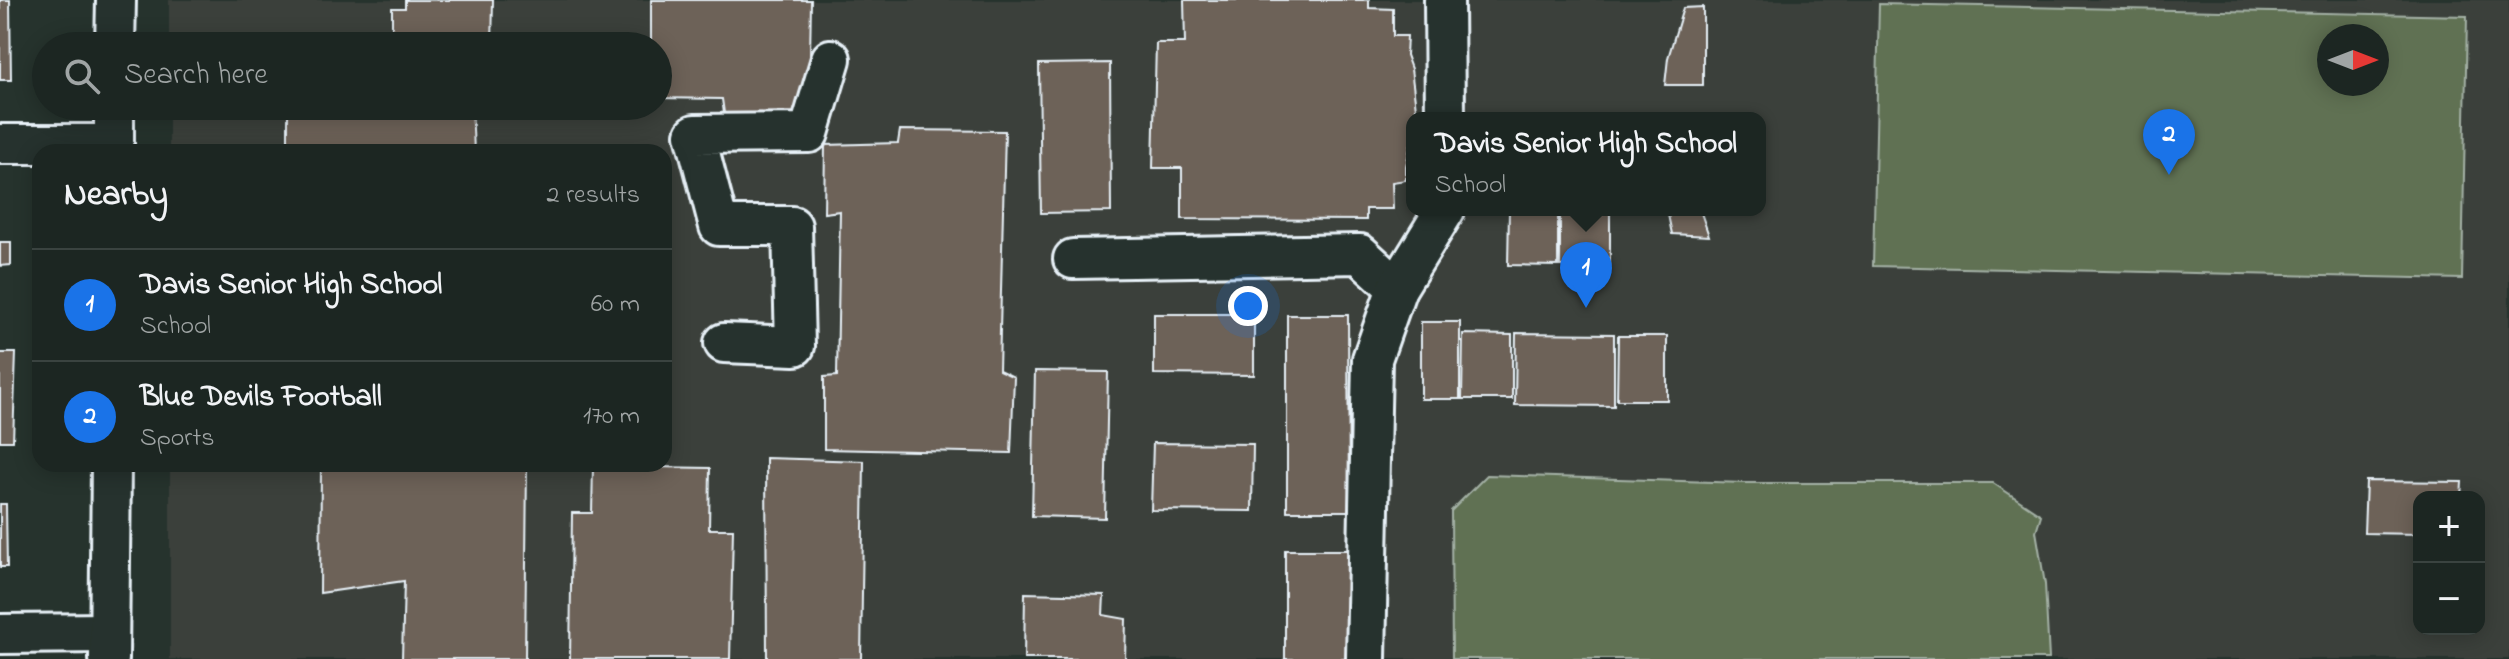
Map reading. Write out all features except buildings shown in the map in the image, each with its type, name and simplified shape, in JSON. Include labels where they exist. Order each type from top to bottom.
[{"type":"street","points":[[115,32],[116,0]]},
{"type":"street","points":[[1444,0],[1445,112]]},
{"type":"street","points":[[724,343],[795,346],[792,226],[719,226],[695,134],[809,133],[831,59]]},
{"type":"street","points":[[114,120],[114,144]]},
{"type":"street","points":[[0,144],[32,145]]},
{"type":"street","points":[[1366,659],[1372,359],[1397,288],[1441,216]]},
{"type":"street","points":[[1073,259],[1360,254],[1397,288]]},
{"type":"street","points":[[0,634],[109,646],[111,472]]},
{"type":"shaded area","points":[[169,0],[2509,0],[2509,659],[170,659],[170,472],[672,472],[672,144],[169,144],[169,120],[672,120],[672,32],[169,32]]},
{"type":"green space","points":[[1879,4],[2467,16],[2462,279],[1873,266]]},
{"type":"green space","points":[[1487,475],[1745,483],[1993,483],[2041,515],[2036,531],[2045,584],[2049,659],[1452,659],[1451,511]]},
{"type":"place","name":"Blue Devils Football","points":[[2169,175]]},
{"type":"place","name":"Davis Senior High School","points":[[1586,308]]}]
